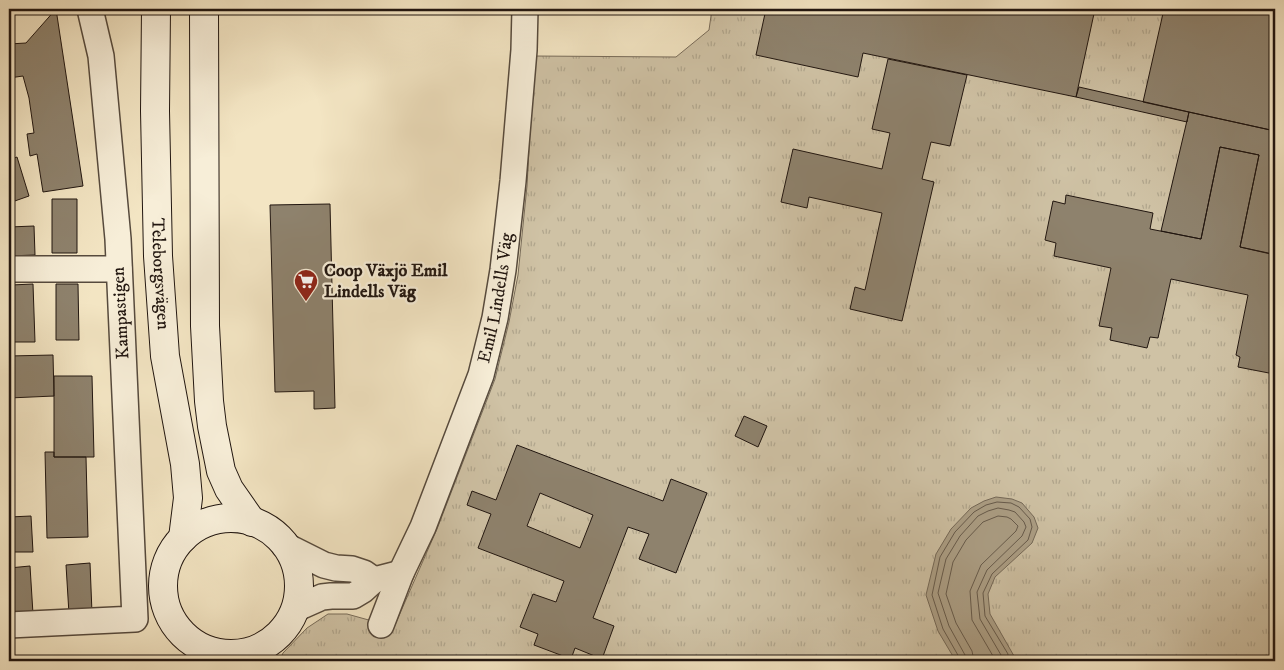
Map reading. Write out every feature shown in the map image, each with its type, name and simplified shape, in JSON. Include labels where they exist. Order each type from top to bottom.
[{"type":"main road","name":"Teleborgsvägen","points":[[156,9],[155,111],[158,256],[165,356],[185,464],[188,498],[183,538]]},
{"type":"main road","points":[[204,9],[205,326],[209,401],[221,471],[229,489],[252,522]]},
{"type":"main road","points":[[186,637],[200,646],[216,652],[232,654],[249,651],[262,653],[278,635],[288,623],[294,609],[298,592],[298,575],[293,559],[284,544],[275,535],[264,527],[252,522],[234,518],[216,520],[198,527],[183,538],[173,550],[166,565],[163,580],[163,596],[167,611],[175,625],[186,637],[196,654],[197,661]]},
{"type":"street","name":"Kampastigen","points":[[9,625],[135,618],[118,239],[101,56],[90,9]]},
{"type":"street","name":"Emil Lindells Väg","points":[[381,625],[401,573],[423,527],[481,375],[495,318],[503,270],[512,181],[526,9]]},
{"type":"street","points":[[9,269],[119,269]]},
{"type":"street","points":[[284,544],[324,565],[352,569],[364,573],[374,580]]},
{"type":"street","points":[[294,609],[322,597],[353,596],[374,580],[401,573]]},
{"type":"green space","points":[[712,9],[1275,9],[1275,655],[1212,661],[279,661],[283,653],[307,628],[328,614],[347,614],[394,627],[437,529],[495,379],[509,322],[518,275],[527,186],[534,56],[676,57],[709,30]]},
{"type":"water","points":[[996,497],[1012,499],[1022,503],[1034,517],[1038,528],[1032,543],[995,577],[988,594],[990,614],[1014,656],[1010,661],[957,661],[938,631],[926,595],[936,554],[951,529],[971,508]]},
{"type":"water","points":[[1275,655],[1275,661],[1212,661]]},
{"type":"building","points":[[56,9],[83,186],[43,192],[37,154],[30,156],[27,134],[34,133],[29,98],[23,76],[9,78],[9,44],[26,43]]},
{"type":"building","points":[[766,9],[1095,9],[1076,97],[863,53],[858,77],[756,55]]},
{"type":"building","points":[[1164,9],[1275,9],[1275,131],[1143,102]]},
{"type":"building","points":[[888,59],[967,75],[950,146],[931,142],[922,179],[934,182],[902,321],[850,309],[855,287],[865,290],[882,213],[809,197],[807,208],[781,202],[793,149],[882,169],[890,133],[872,129]]},
{"type":"building","points":[[1079,87],[1189,112],[1187,122],[1076,97]]},
{"type":"building","points":[[1189,112],[1275,131],[1275,242],[1273,254],[1240,247],[1259,155],[1220,147],[1201,239],[1161,231]]},
{"type":"building","points":[[1220,147],[1259,155],[1240,247],[1275,255],[1274,374],[1238,367],[1240,357],[1236,355],[1248,295],[1171,279],[1158,338],[1150,337],[1147,348],[1110,340],[1112,328],[1099,326],[1111,268],[1054,256],[1056,243],[1045,240],[1053,201],[1065,204],[1066,195],[1153,213],[1150,229],[1201,239]]},
{"type":"building","points":[[17,157],[29,196],[9,203],[9,160]]},
{"type":"building","points":[[52,199],[77,199],[77,253],[52,253]]},
{"type":"building","points":[[330,204],[335,408],[314,409],[314,391],[275,392],[270,205]]},
{"type":"building","points":[[34,226],[35,255],[9,256],[9,227]]},
{"type":"building","points":[[33,284],[35,342],[12,342],[11,285]]},
{"type":"building","points":[[56,284],[78,284],[79,340],[56,340]]},
{"type":"building","points":[[53,355],[54,396],[9,398],[9,356]]},
{"type":"building","points":[[54,376],[92,376],[94,457],[54,457]]},
{"type":"building","points":[[744,416],[767,426],[758,447],[735,436]]},
{"type":"building","points":[[10,419],[12,481],[9,481]]},
{"type":"building","points":[[517,445],[663,501],[671,479],[707,493],[676,573],[639,559],[649,534],[628,527],[593,618],[614,626],[602,659],[575,648],[571,659],[534,645],[538,634],[520,627],[533,594],[556,602],[564,581],[478,548],[491,514],[467,505],[472,491],[496,500]],"holes":[[[540,493],[593,515],[580,548],[527,526]]]},
{"type":"building","points":[[45,452],[54,452],[54,457],[86,457],[88,537],[47,538]]},
{"type":"building","points":[[31,516],[33,552],[9,552],[9,517]]},
{"type":"building","points":[[90,563],[92,613],[69,614],[66,565]]},
{"type":"building","points":[[30,566],[33,614],[9,615],[9,568]]},
{"type":"place","name":"Coop Växjö Emil Lindells Väg","points":[[306,302]]}]
